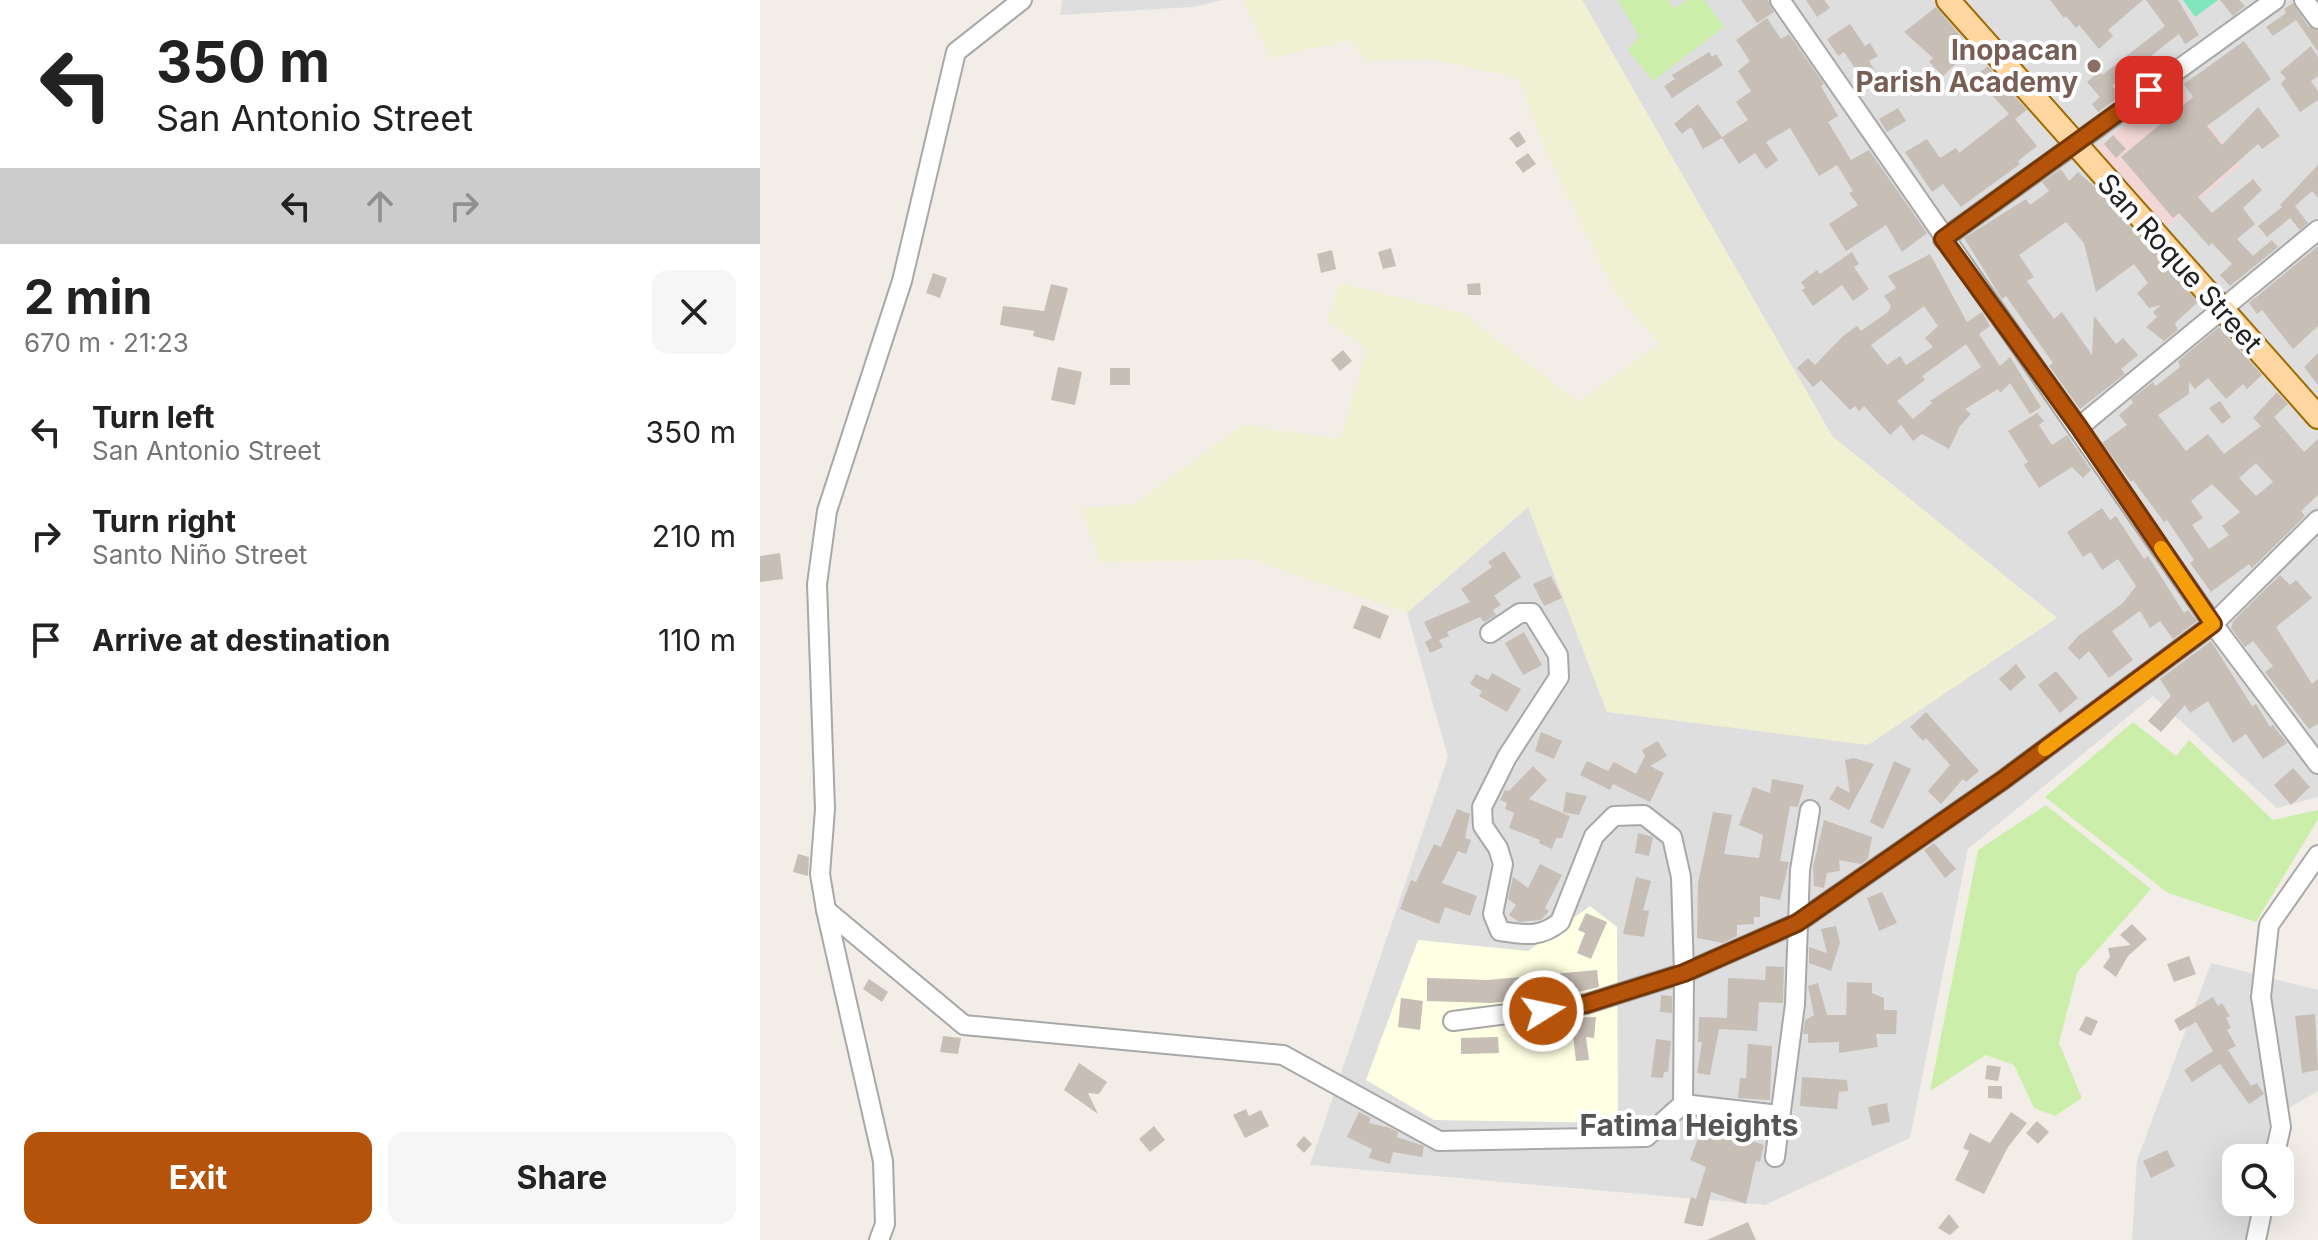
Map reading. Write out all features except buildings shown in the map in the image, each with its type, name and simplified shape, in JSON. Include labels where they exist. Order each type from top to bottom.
[{"type":"main road","name":"San Roque Street","points":[[1948,0],[2318,417]]},
{"type":"street","points":[[879,1240],[885,1224],[883,1161],[820,874],[825,809],[817,584],[827,511],[902,281],[956,52],[1022,0]]},
{"type":"street","points":[[1780,0],[2213,624],[2317,757]]},
{"type":"street","points":[[1943,239],[2275,0]]},
{"type":"street","points":[[2079,427],[2318,230]]},
{"type":"street","points":[[1453,1021],[1586,1004],[1684,973],[1797,923],[2003,780],[2213,624],[2318,520]]},
{"type":"street","points":[[826,910],[964,1025],[1283,1055],[1439,1141],[1646,1137],[1683,1104],[1681,877],[1672,837],[1644,815],[1614,816],[1594,836],[1560,922],[1549,931],[1533,936],[1500,931],[1493,914],[1503,864],[1498,848],[1483,826],[1482,807],[1507,757],[1559,677],[1558,655],[1532,613],[1520,613],[1490,633]]},
{"type":"street","points":[[1775,1157],[1795,1004],[1800,870],[1810,810]]},
{"type":"street","points":[[2277,1144],[2281,1127],[2261,997],[2269,925],[2318,855]]},
{"type":"street","points":[[1683,1104],[1780,1115]]},
{"type":"street","points":[[2256,1240],[2261,1216]]},
{"type":"shaded area","points":[[1062,0],[1223,0],[1192,7],[1060,15]]},
{"type":"shaded area","points":[[1243,0],[1582,0],[1832,436],[2057,618],[1868,745],[1607,712],[1528,507],[1407,613],[1250,559],[1100,563],[1081,508],[1135,504],[1242,425],[1340,439],[1367,348],[1326,321],[1341,283],[1463,313],[1578,402],[1659,344],[1613,289],[1549,159],[1518,78],[1430,59],[1366,61],[1350,40],[1271,58]]},
{"type":"shaded area","points":[[1582,0],[2318,0],[2318,797],[2277,808],[2153,696],[1968,849],[1910,1138],[1765,1205],[1310,1165],[1448,757],[1407,613],[1528,507],[2057,618],[1832,436]]},
{"type":"shaded area","points":[[2178,85],[2241,165],[2165,228],[2096,148]]},
{"type":"shaded area","points":[[1590,906],[1617,927],[1618,1123],[1434,1120],[1366,1080],[1418,940],[1528,951]]},
{"type":"shaded area","points":[[2211,963],[2318,990],[2318,1091],[2270,1119],[2266,1144],[2222,1144],[2222,1216],[2253,1216],[2249,1240],[2132,1240],[2137,1160]]},
{"type":"green space","points":[[1618,0],[1668,0],[1674,9],[1687,0],[1704,0],[1724,27],[1653,81],[1628,50],[1639,36]]},
{"type":"green space","points":[[2183,0],[2218,0],[2195,17]]},
{"type":"green space","points":[[2133,722],[2176,756],[2189,740],[2273,820],[2318,810],[2318,819],[2256,922],[2168,893],[2045,797]]},
{"type":"green space","points":[[2046,805],[2151,889],[2077,973],[2059,1043],[2082,1098],[2055,1116],[2034,1108],[2014,1065],[1986,1055],[1930,1091],[1978,850]]},
{"type":"slow traffic","points":[[2045,749],[2213,624],[2161,548]]},
{"type":"place","name":"Inopacan Parish Academy","points":[[2094,66]]},
{"type":"district","name":"Fatima Heights","points":[[1689,1125]]},
{"type":"route","points":[[1543,1011],[1586,1004],[1684,973],[1797,923],[2003,780],[2213,624],[2079,427],[1943,239],[2149,90]]}]
